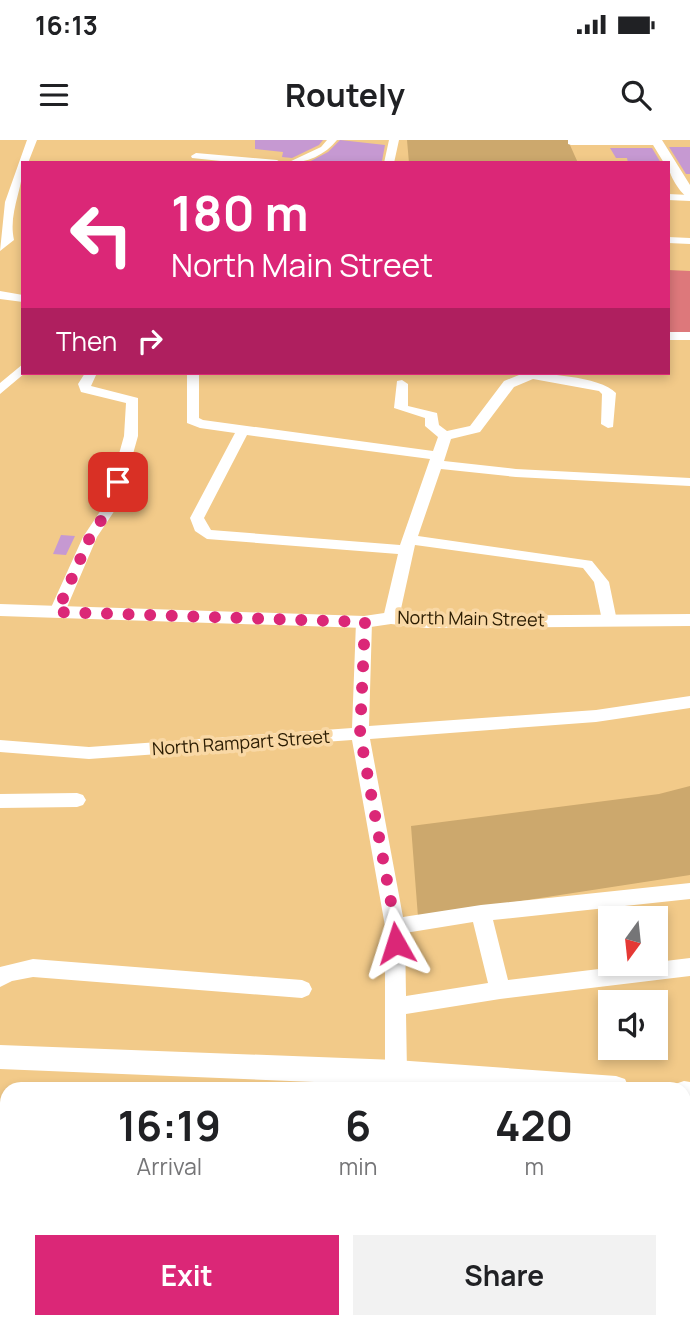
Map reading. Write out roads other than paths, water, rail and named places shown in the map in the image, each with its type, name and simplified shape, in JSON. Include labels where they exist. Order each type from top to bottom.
[{"type":"street","points":[[24,161],[32,140]]},
{"type":"street","points":[[297,161],[324,149],[332,140]]},
{"type":"street","points":[[389,161],[394,140]]},
{"type":"street","points":[[571,142],[657,141],[669,161]]},
{"type":"street","points":[[193,159],[203,146]]},
{"type":"street","points":[[193,159],[235,161]]},
{"type":"street","points":[[670,163],[690,196],[670,197]]},
{"type":"street","points":[[21,169],[4,216],[4,244],[21,240]]},
{"type":"street","points":[[670,240],[690,241]]},
{"type":"street","points":[[0,295],[21,299]]},
{"type":"street","points":[[670,336],[690,336]]},
{"type":"street","points":[[0,390],[21,370]]},
{"type":"street","points":[[57,612],[90,537],[112,504],[131,436],[133,401],[86,389],[84,384],[90,375]]},
{"type":"street","points":[[192,375],[192,420],[200,424],[516,473],[690,482]]},
{"type":"street","points":[[445,436],[475,429],[509,384],[529,375]]},
{"type":"street","points":[[536,375],[607,390],[608,424]]},
{"type":"street","points":[[402,384],[401,408],[408,412],[429,415],[432,426],[445,436]]},
{"type":"street","points":[[243,430],[197,518],[200,528],[207,534],[408,545],[587,564],[601,577],[610,621]]},
{"type":"street","points":[[391,618],[408,545],[445,436]]},
{"type":"street","name":"North Main Street","points":[[0,610],[365,622],[391,618],[427,622],[690,620]]},
{"type":"street","points":[[365,622],[360,734],[394,919],[396,1072]]},
{"type":"street","name":"North Rampart Street","points":[[0,746],[89,753],[596,716],[690,702]]},
{"type":"street","points":[[0,801],[77,800]]},
{"type":"street","points":[[394,919],[690,892]]},
{"type":"street","points":[[481,913],[500,990]]},
{"type":"street","points":[[394,1007],[500,990],[690,967]]},
{"type":"street","points":[[0,978],[7,973],[33,968],[302,989]]},
{"type":"street","points":[[0,1057],[396,1072],[534,1082]]}]
